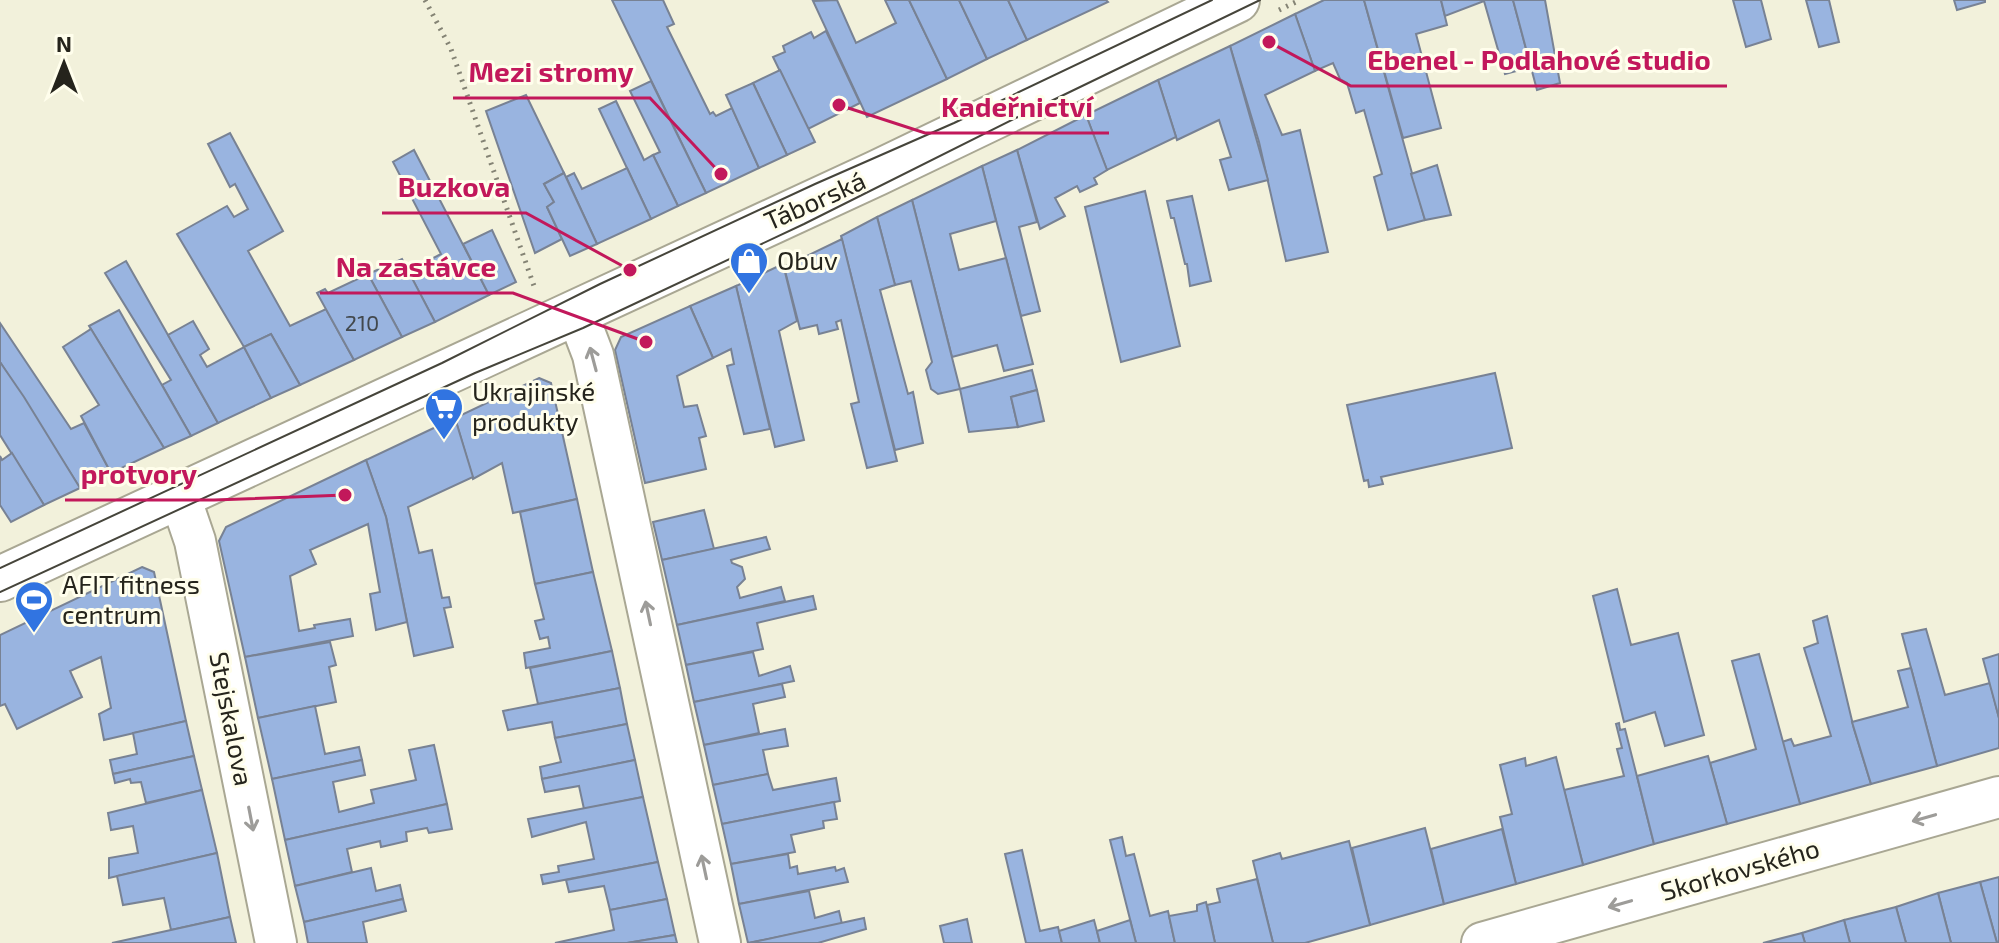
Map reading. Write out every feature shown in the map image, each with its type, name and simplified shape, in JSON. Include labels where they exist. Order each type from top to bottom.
[{"type":"street","name":"Táborská","points":[[0,579],[877,173],[1237,0]]},
{"type":"street","points":[[577,313],[593,355],[720,943]]},
{"type":"street","name":"Stejskalova","points":[[180,497],[195,541],[276,943]]},
{"type":"street","name":"Skorkovského","points":[[1482,943],[1999,797]]},
{"type":"path","points":[[425,0],[451,49],[534,286]]},
{"type":"building","points":[[612,0],[663,0],[674,24],[667,27],[710,114],[713,112],[716,116],[732,108],[759,168],[706,193]]},
{"type":"building","points":[[837,0],[856,43],[896,23],[885,0],[909,0],[947,79],[867,117],[813,1]]},
{"type":"building","points":[[909,0],[959,0],[987,59],[947,79]]},
{"type":"building","points":[[959,0],[1008,0],[1027,40],[987,59]]},
{"type":"building","points":[[1008,0],[1106,0],[1108,2],[1027,40]]},
{"type":"building","points":[[1324,0],[1364,0],[1425,220],[1388,230],[1374,177],[1382,174],[1364,110],[1356,113],[1347,83],[1340,79],[1333,63],[1315,71],[1295,14]]},
{"type":"building","points":[[1364,0],[1441,0],[1447,25],[1416,34],[1441,128],[1403,138]]},
{"type":"building","points":[[1441,0],[1513,0],[1531,67],[1505,74],[1484,1],[1445,16]]},
{"type":"building","points":[[1513,0],[1545,0],[1560,83],[1537,90]]},
{"type":"building","points":[[1733,0],[1761,0],[1771,39],[1746,47]]},
{"type":"building","points":[[1806,0],[1829,0],[1839,42],[1819,47]]},
{"type":"building","points":[[1954,0],[1985,0],[1985,2],[1957,10]]},
{"type":"building","points":[[1295,14],[1315,71],[1265,95],[1282,135],[1300,130],[1328,252],[1286,261],[1259,142],[1230,46]]},
{"type":"building","points":[[826,31],[860,103],[808,129],[773,57],[785,52],[783,46],[811,32],[814,38]]},
{"type":"building","points":[[1230,46],[1268,180],[1229,190],[1220,160],[1231,157],[1219,120],[1177,140],[1158,80]]},
{"type":"building","points":[[780,70],[815,142],[787,155],[753,83]]},
{"type":"building","points":[[1158,80],[1176,137],[1107,170],[1086,115]]},
{"type":"building","points":[[651,81],[706,193],[678,206],[653,155],[660,152],[630,91]]},
{"type":"building","points":[[753,83],[787,155],[759,168],[726,95]]},
{"type":"building","points":[[526,95],[564,173],[544,184],[554,202],[547,207],[562,239],[535,253],[486,111]]},
{"type":"building","points":[[616,101],[644,160],[653,155],[678,206],[651,219],[599,109]]},
{"type":"building","points":[[1086,115],[1107,170],[1094,178],[1097,184],[1080,192],[1077,186],[1055,198],[1065,216],[1040,229],[1017,150]]},
{"type":"building","points":[[230,133],[283,231],[248,251],[290,326],[326,309],[354,360],[300,385],[271,334],[244,347],[177,234],[227,206],[234,217],[248,209],[235,184],[230,187],[208,144]]},
{"type":"building","points":[[414,150],[489,295],[435,322],[408,271],[441,254],[393,162]]},
{"type":"building","points":[[1017,150],[1037,222],[1019,227],[1040,311],[1021,316],[982,166]]},
{"type":"building","points":[[1437,165],[1451,215],[1425,220],[1411,174]]},
{"type":"building","points":[[982,166],[996,221],[950,234],[959,270],[1006,258],[1033,364],[1004,371],[997,345],[952,357],[912,200]]},
{"type":"building","points":[[627,168],[651,219],[597,244],[566,177],[574,173],[582,189]]},
{"type":"building","points":[[564,173],[597,244],[570,256],[547,207],[554,202],[544,184]]},
{"type":"building","points":[[1145,191],[1180,346],[1121,362],[1085,207]]},
{"type":"building","points":[[1192,196],[1211,281],[1190,286],[1187,264],[1167,201]]},
{"type":"building","points":[[912,200],[960,389],[938,394],[931,389],[926,370],[932,362],[911,281],[895,285],[877,217]]},
{"type":"building","points":[[877,217],[895,285],[880,290],[908,394],[913,392],[923,443],[895,450],[841,236]]},
{"type":"building","points":[[492,230],[516,282],[489,295],[463,244]]},
{"type":"building","points":[[842,239],[897,461],[867,468],[851,404],[859,402],[841,320],[836,322],[838,329],[819,334],[817,325],[800,329],[784,267]]},
{"type":"building","points":[[402,259],[435,322],[402,337],[368,274]]},
{"type":"building","points":[[126,261],[218,423],[191,436],[162,385],[171,380],[105,273]]},
{"type":"building","points":[[783,264],[797,321],[779,331],[804,440],[775,447],[736,286]]},
{"type":"building","points":[[368,274],[402,337],[354,360],[317,293],[325,289],[328,293]]},
{"type":"building","points":[[736,286],[770,429],[744,434],[727,366],[734,364],[731,349],[713,358],[690,306]]},
{"type":"building","points":[[690,306],[713,358],[677,376],[684,407],[697,405],[706,436],[699,438],[706,469],[645,483],[615,350],[621,337]]},
{"type":"building","points":[[119,310],[191,436],[164,448],[89,326]]},
{"type":"building","points":[[193,321],[209,349],[200,355],[207,367],[244,347],[271,398],[218,423],[168,335]]},
{"type":"building","points":[[0,323],[71,429],[84,423],[111,473],[80,488],[0,362]]},
{"type":"building","points":[[91,329],[164,448],[111,473],[81,416],[99,405],[63,347]]},
{"type":"building","points":[[271,334],[300,385],[271,398],[244,347]]},
{"type":"building","points":[[0,362],[80,488],[44,505],[0,435]]},
{"type":"building","points":[[1032,370],[1037,390],[1011,397],[1018,427],[969,432],[960,389]]},
{"type":"building","points":[[1495,373],[1512,448],[1381,477],[1383,484],[1369,487],[1368,480],[1364,481],[1347,405]]},
{"type":"building","points":[[539,378],[551,383],[577,499],[513,513],[502,463],[473,479],[455,418]]},
{"type":"building","points":[[1037,390],[1044,421],[1018,427],[1011,397]]},
{"type":"building","points":[[455,418],[473,477],[408,507],[419,553],[432,550],[442,598],[449,597],[451,607],[444,608],[453,647],[414,656],[386,517],[366,460]]},
{"type":"building","points":[[12,453],[44,505],[11,522],[0,505],[0,456],[2,460]]},
{"type":"building","points":[[366,460],[386,517],[407,622],[376,630],[370,594],[380,592],[368,524],[310,550],[316,564],[290,576],[299,631],[315,628],[314,625],[350,619],[353,636],[245,657],[219,541],[226,527]]},
{"type":"building","points":[[577,499],[593,572],[535,584],[520,512]]},
{"type":"building","points":[[704,510],[714,549],[662,560],[653,522]]},
{"type":"building","points":[[766,537],[770,549],[731,560],[742,567],[745,579],[737,587],[740,598],[781,587],[785,601],[677,625],[662,560]]},
{"type":"building","points":[[142,567],[154,572],[186,721],[104,740],[99,714],[111,708],[101,657],[70,671],[82,697],[17,729],[5,704],[0,706],[0,635]]},
{"type":"building","points":[[593,572],[612,651],[526,668],[524,653],[550,648],[548,637],[540,639],[535,621],[544,619],[535,584]]},
{"type":"building","points":[[1617,589],[1631,645],[1678,633],[1704,735],[1665,746],[1655,712],[1624,722],[1593,596]]},
{"type":"building","points":[[813,596],[816,609],[757,623],[763,649],[686,665],[677,625]]},
{"type":"building","points":[[1827,616],[1854,729],[1871,784],[1800,804],[1782,742],[1791,739],[1794,746],[1831,736],[1804,648],[1818,643],[1813,621]]},
{"type":"building","points":[[1926,629],[1945,695],[1990,683],[1999,718],[1999,748],[1937,766],[1902,634]]},
{"type":"building","points":[[330,642],[336,665],[329,667],[336,702],[258,718],[245,657]]},
{"type":"building","points":[[612,651],[620,688],[538,704],[530,668]]},
{"type":"building","points":[[753,652],[759,676],[790,666],[794,681],[694,702],[686,665]]},
{"type":"building","points":[[1759,654],[1800,804],[1727,824],[1710,763],[1756,749],[1732,661]]},
{"type":"building","points":[[1999,654],[1999,718],[1983,659]]},
{"type":"building","points":[[1911,668],[1937,766],[1871,784],[1852,722],[1908,707],[1898,671]]},
{"type":"building","points":[[782,684],[785,697],[753,704],[759,733],[704,745],[694,702]]},
{"type":"building","points":[[620,688],[627,724],[555,738],[552,722],[508,730],[503,711]]},
{"type":"building","points":[[315,706],[325,754],[359,747],[362,760],[272,779],[258,718]]},
{"type":"building","points":[[186,721],[194,756],[113,774],[110,760],[137,754],[133,733]]},
{"type":"building","points":[[1619,723],[1620,730],[1625,729],[1654,844],[1583,865],[1564,790],[1624,776],[1617,749],[1622,748],[1616,724]]},
{"type":"building","points":[[627,724],[635,760],[542,779],[540,767],[561,762],[555,738]]},
{"type":"building","points":[[785,729],[788,746],[763,750],[768,774],[713,785],[704,745]]},
{"type":"building","points":[[434,745],[447,804],[285,840],[272,779],[362,760],[365,775],[333,782],[339,812],[374,803],[371,790],[416,780],[409,750]]},
{"type":"building","points":[[194,756],[202,790],[146,803],[141,782],[131,783],[130,779],[115,783],[113,774]]},
{"type":"building","points":[[1708,756],[1727,824],[1654,844],[1637,776]]},
{"type":"building","points":[[1556,757],[1583,865],[1516,884],[1500,817],[1512,814],[1500,765],[1525,758],[1526,766]]},
{"type":"building","points":[[635,760],[643,797],[584,809],[579,786],[545,792],[542,779]]},
{"type":"building","points":[[768,774],[773,790],[836,778],[840,801],[722,824],[713,785]]},
{"type":"building","points":[[202,790],[217,853],[109,878],[109,858],[138,853],[133,826],[111,830],[108,813]]},
{"type":"building","points":[[643,797],[658,862],[543,884],[541,875],[559,872],[558,866],[594,859],[586,822],[532,837],[528,819]]},
{"type":"building","points":[[834,802],[837,819],[823,821],[824,828],[791,835],[795,852],[731,864],[722,824]]},
{"type":"building","points":[[447,804],[452,829],[429,833],[427,828],[406,832],[407,841],[381,847],[380,841],[347,849],[352,872],[295,886],[285,840]]},
{"type":"building","points":[[1425,828],[1444,904],[1370,925],[1352,848]]},
{"type":"building","points":[[1502,829],[1516,884],[1444,904],[1431,849]]},
{"type":"building","points":[[1122,837],[1126,856],[1134,854],[1150,916],[1168,911],[1175,943],[1136,943],[1110,840]]},
{"type":"building","points":[[1349,841],[1370,925],[1305,943],[1273,943],[1253,861],[1280,853],[1282,859]]},
{"type":"building","points":[[1022,850],[1040,931],[1058,927],[1062,943],[1026,943],[1005,854]]},
{"type":"building","points":[[217,853],[230,917],[171,930],[164,898],[123,905],[117,876]]},
{"type":"building","points":[[788,854],[790,868],[797,866],[798,874],[844,868],[848,882],[739,904],[731,864]]},
{"type":"building","points":[[658,862],[667,899],[610,910],[604,886],[569,892],[566,880]]},
{"type":"building","points":[[371,868],[376,891],[400,885],[403,899],[304,922],[295,886]]},
{"type":"building","points":[[1999,877],[1999,943],[1997,943],[1980,882]]},
{"type":"building","points":[[1257,879],[1273,943],[1215,943],[1207,905],[1220,902],[1217,889]]},
{"type":"building","points":[[1980,882],[1997,943],[1951,943],[1938,893]]},
{"type":"building","points":[[809,891],[815,918],[839,911],[842,924],[748,943],[739,904]]},
{"type":"building","points":[[1938,893],[1951,943],[1906,943],[1896,907]]},
{"type":"building","points":[[403,899],[406,911],[363,922],[367,943],[308,943],[304,922]]},
{"type":"building","points":[[667,899],[675,935],[627,943],[555,943],[614,930],[610,910]]},
{"type":"building","points":[[1206,902],[1215,943],[1175,943],[1169,916],[1197,911],[1197,905]]},
{"type":"building","points":[[1896,907],[1906,943],[1850,943],[1844,920]]},
{"type":"building","points":[[230,917],[236,943],[112,943]]},
{"type":"building","points":[[864,918],[866,929],[818,943],[749,943]]},
{"type":"building","points":[[967,919],[972,943],[944,943],[940,926]]},
{"type":"building","points":[[1094,920],[1100,943],[1062,943],[1059,931]]},
{"type":"building","points":[[1130,920],[1136,943],[1100,943],[1097,931]]},
{"type":"building","points":[[1844,920],[1850,943],[1805,943],[1802,933]]},
{"type":"building","points":[[1802,933],[1805,943],[1763,943]]},
{"type":"building","points":[[675,935],[677,943],[627,943]]},
{"type":"tram line","points":[[0,568],[442,363],[600,284],[954,123],[1212,0]]},
{"type":"tram line","points":[[0,592],[475,373],[583,328],[804,224],[1260,0]]},
{"type":"place","name":"Ebenel - Podlahové studio","points":[[1269,42]]},
{"type":"place","name":"Kadeřnictví","points":[[839,105]]},
{"type":"place","name":"Mezi stromy","points":[[721,174]]},
{"type":"place","name":"Buzkova","points":[[630,270]]},
{"type":"place","name":"Obuv","points":[[749,295]]},
{"type":"place","name":"Na zastávce","points":[[646,342]]},
{"type":"place","name":"Ukrajinské produkty","points":[[444,441]]},
{"type":"place","name":"protvory","points":[[345,495]]},
{"type":"place","name":"AFIT fitness centrum","points":[[34,634]]}]
